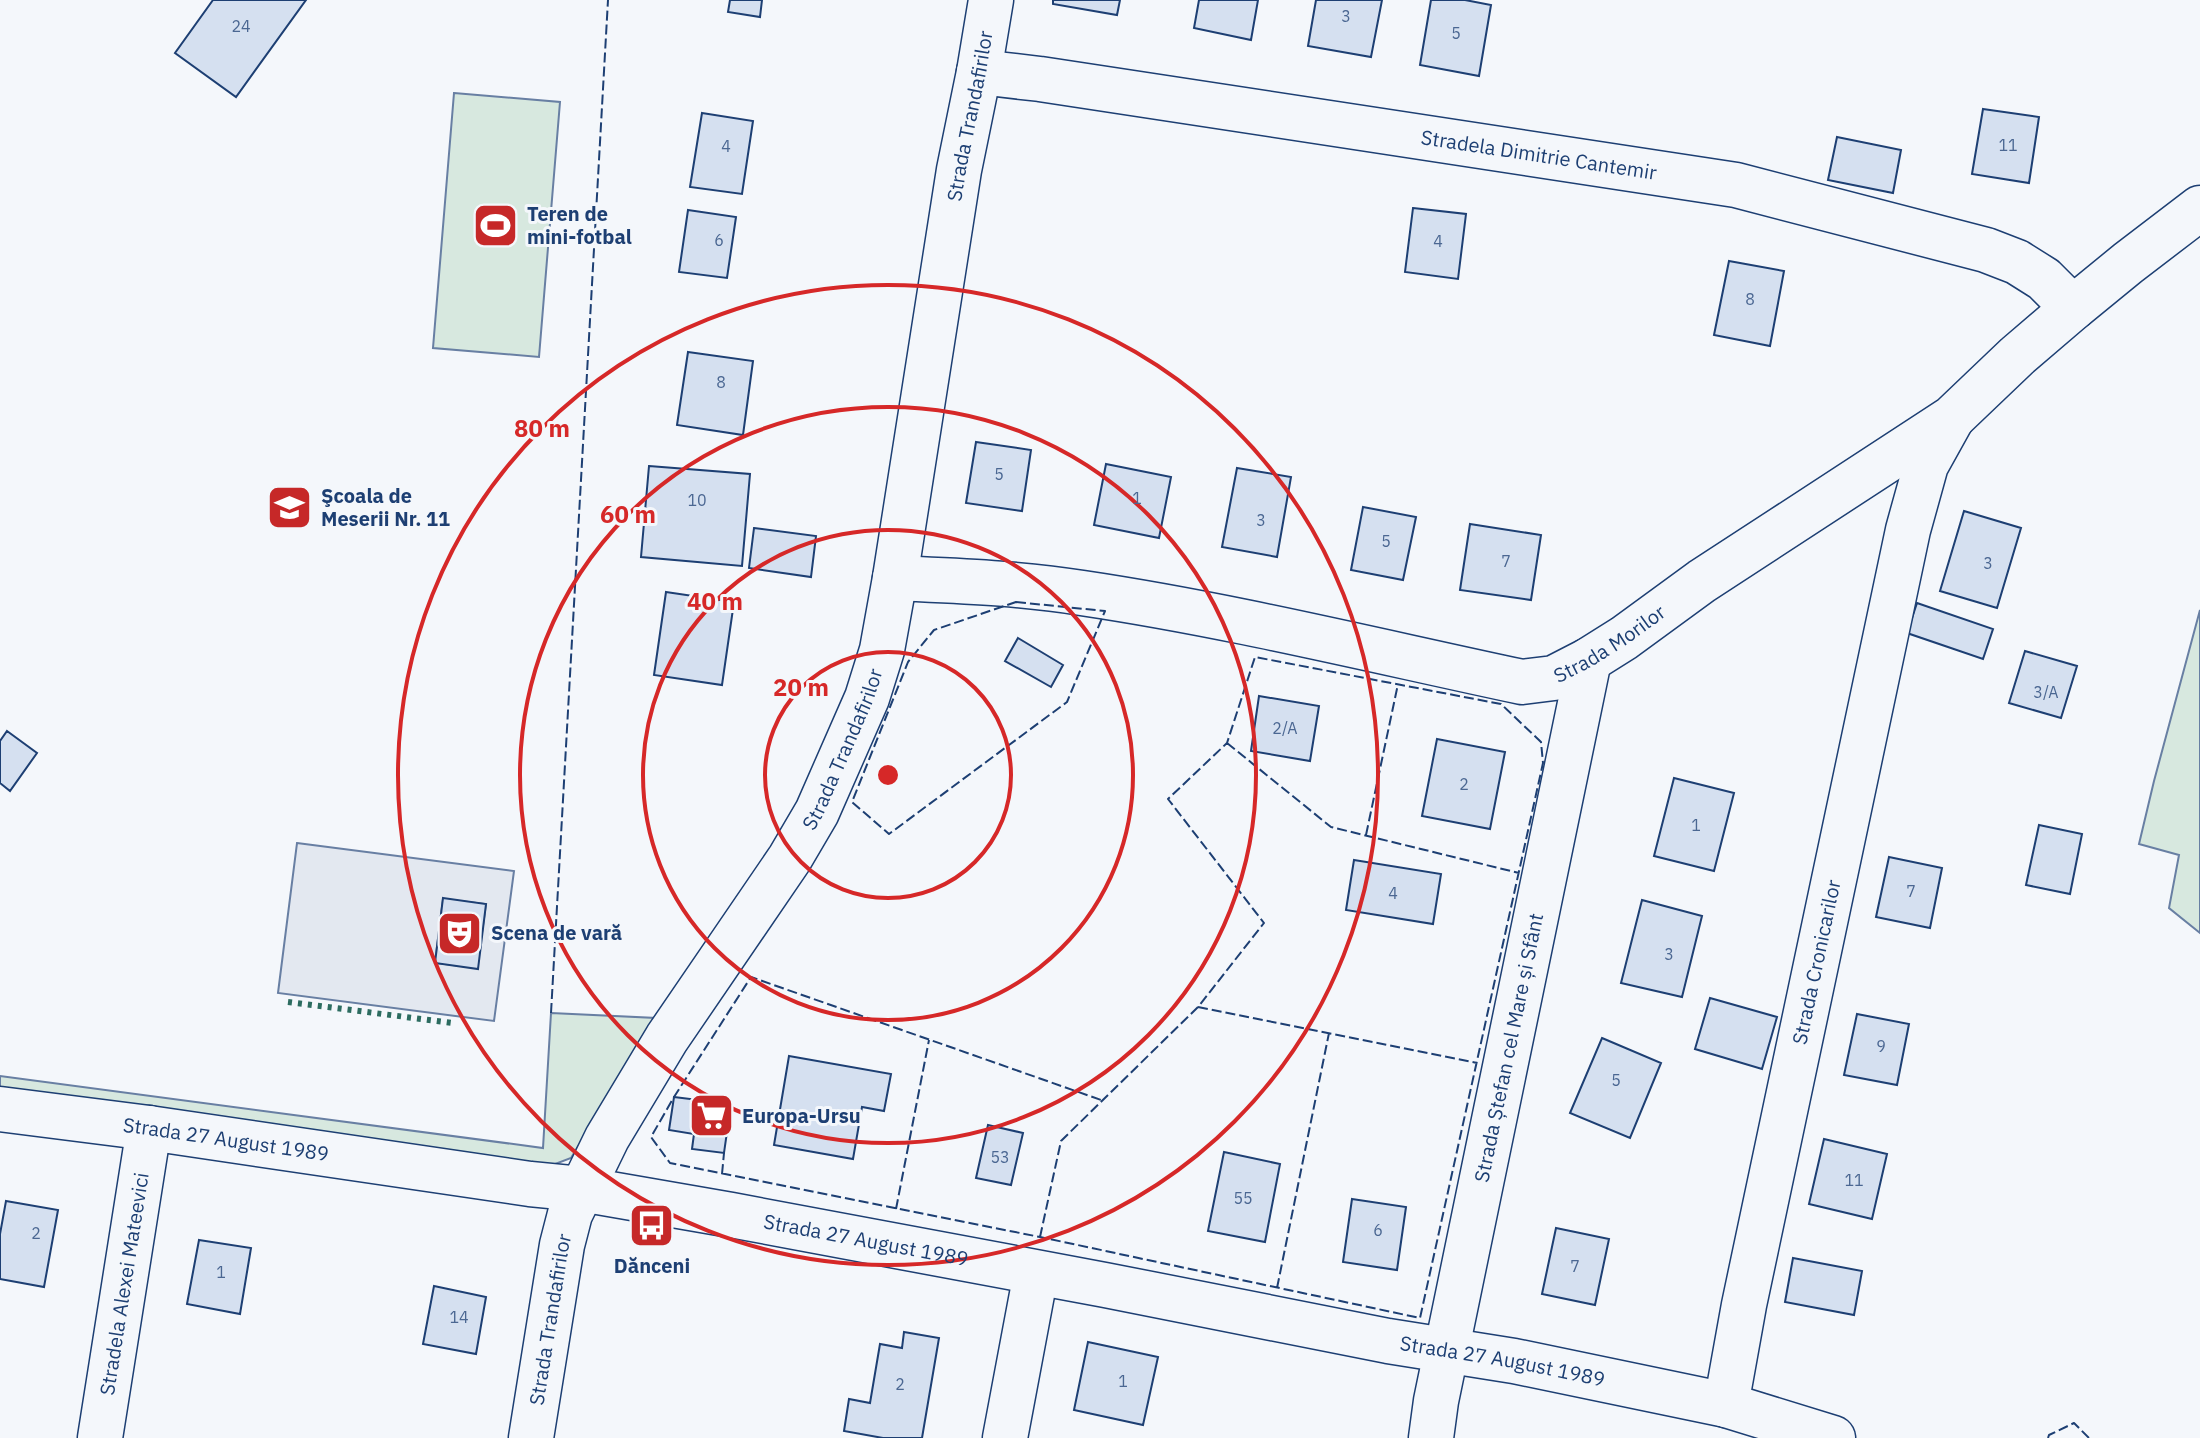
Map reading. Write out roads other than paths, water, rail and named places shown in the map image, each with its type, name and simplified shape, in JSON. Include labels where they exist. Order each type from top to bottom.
[{"type":"street","name":"Strada Trandafirilor","points":[[531,1438],[562,1245],[581,1189],[607,1138],[667,1038],[790,858],[817,812],[867,698],[882,650],[895,578],[959,170],[991,0]]},
{"type":"street","name":"Stradela Dimitrie Cantemir","points":[[979,72],[1736,185],[1986,250],[2017,262],[2044,279],[2073,308]]},
{"type":"street","name":"Strada Morilor","points":[[895,578],[1079,592],[1194,612],[1522,682],[1554,678],[1624,638],[1716,572],[1952,418],[2073,308],[2200,208]]},
{"type":"street","name":"Strada Cronicarilor","points":[[1726,1405],[1744,1305],[1908,530],[1926,465],[1952,418]]},
{"type":"street","name":"Strada Ștefan cel Mare și Sfânt","points":[[1431,1438],[1589,660]]},
{"type":"street","name":"Strada 27 August 1989","points":[[0,1109],[581,1189],[1105,1285],[1388,1341],[1529,1364],[1726,1405]]},
{"type":"street","name":"Stradela Alexei Mateevici","points":[[100,1438],[149,1128]]},
{"type":"street","points":[[1005,1438],[1036,1273]]},
{"type":"street","points":[[1726,1405],[1833,1438]]},
{"type":"place","name":"Teren de mini-fotbal","points":[[496,225]]},
{"type":"place","name":"Şcoala de Meserii Nr. 11","points":[[290,507]]},
{"type":"place","name":"Scena de vară","points":[[460,933]]},
{"type":"place","name":"Europa-Ursu","points":[[711,1116]]},
{"type":"place","name":"Dănceni","points":[[652,1226]]}]
